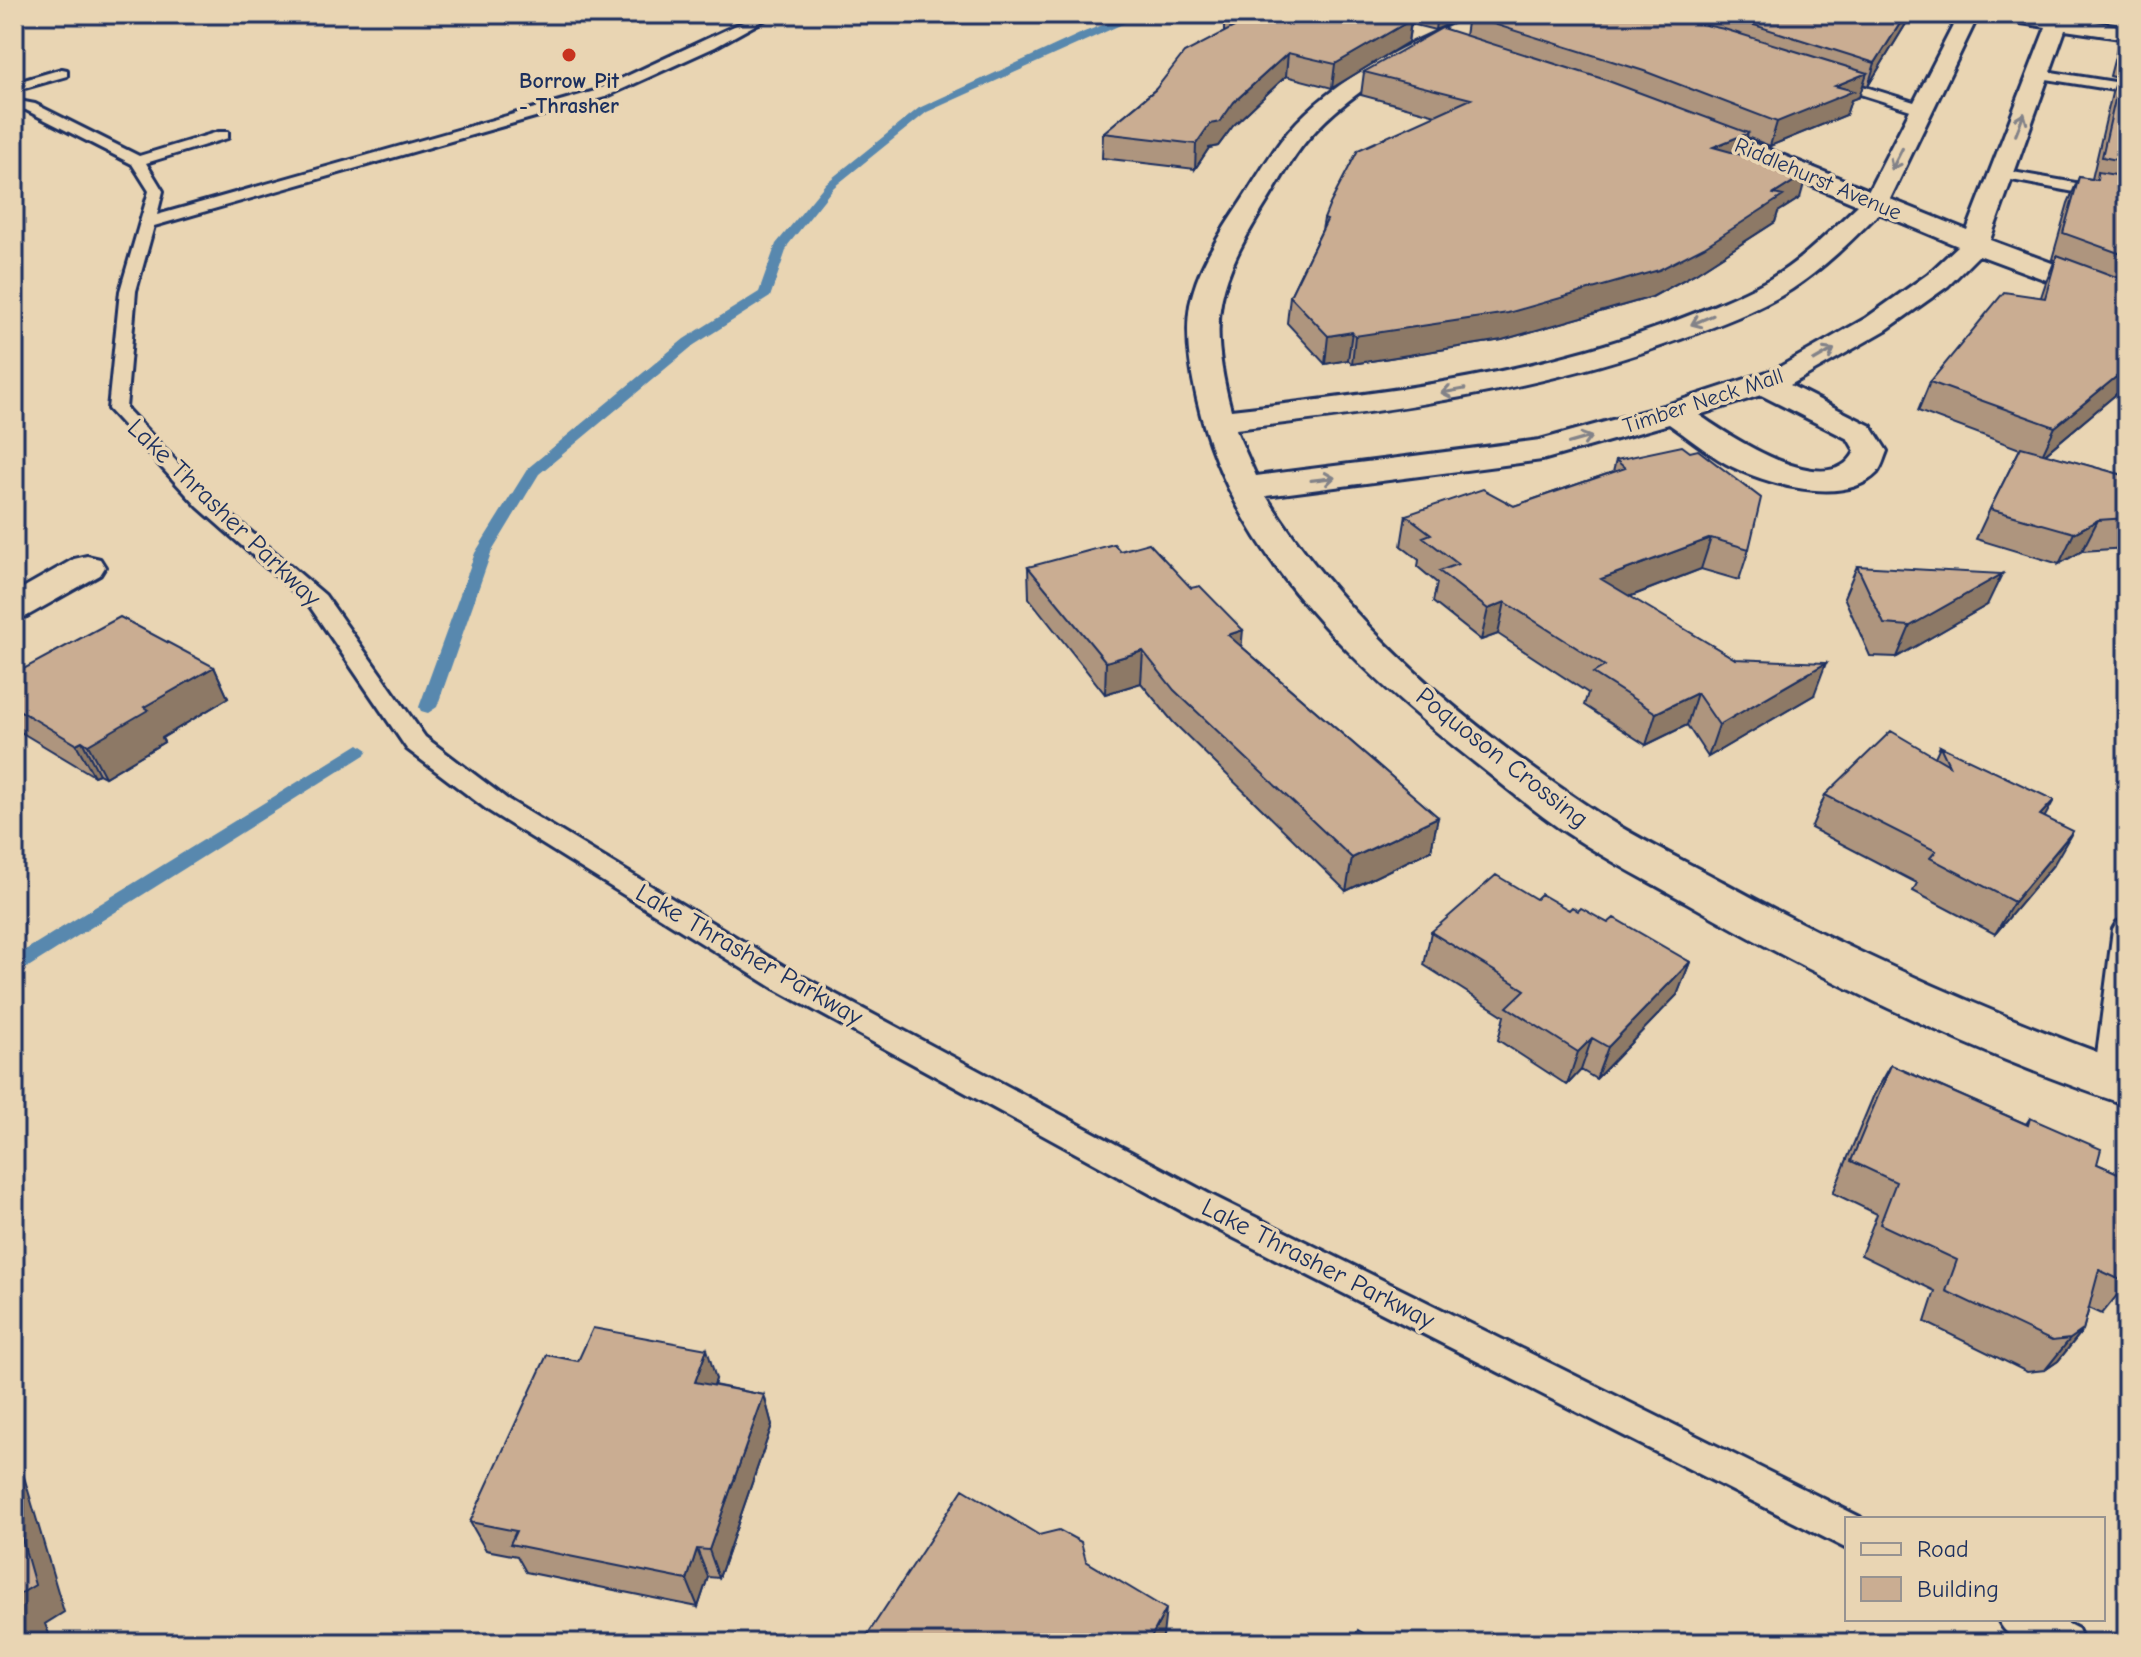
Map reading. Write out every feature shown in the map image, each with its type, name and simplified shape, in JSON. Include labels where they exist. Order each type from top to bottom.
[{"type":"street","name":"Poquoson Crossing","points":[[1496,14],[1453,43],[1388,65],[1342,95],[1303,130],[1227,243],[1207,290],[1202,341],[1210,400],[1232,465],[1245,488],[1278,543],[1349,630],[1451,725],[1587,826],[1781,937],[2019,1045],[2118,1081]]},
{"type":"street","points":[[1217,421],[1395,401],[1503,382],[1612,354],[1704,320],[1781,284],[1825,250],[1875,203],[1969,14]]},
{"type":"street","points":[[2002,14],[2060,18],[2127,33]]},
{"type":"street","name":"Timber Neck Mall","points":[[1245,488],[1542,450],[1674,413],[1787,376],[1876,324],[1938,280],[1975,244],[2060,18]]},
{"type":"street","points":[[1396,29],[1453,43]]},
{"type":"street","name":"Riddlehurst Avenue","points":[[1667,117],[1975,244],[2127,301]]},
{"type":"street","points":[[1674,413],[1737,456],[1793,478],[1843,479],[1864,467],[1871,451],[1860,433],[1764,384]]},
{"type":"street","points":[[14,608],[87,567]]},
{"type":"lane","points":[[147,223],[600,94],[769,14]]},
{"type":"lane","points":[[14,87],[62,73]]},
{"type":"lane","points":[[2039,74],[2127,88]]},
{"type":"lane","points":[[1822,77],[1922,109]]},
{"type":"lane","points":[[14,104],[30,107],[138,161],[223,135]]},
{"type":"lane","name":"Lake Thrasher Parkway","points":[[138,161],[156,191],[128,291],[117,409],[205,503],[317,600],[416,743],[498,805],[782,979],[1202,1206],[1845,1529]]},
{"type":"lane","points":[[2001,174],[2127,197]]},
{"type":"lane","points":[[2118,1081],[2127,929]]},
{"type":"lane","points":[[2022,1621],[2064,1643]]},
{"type":"building","points":[[1238,14],[1385,14],[1411,20],[1335,64],[1288,53],[1234,102],[1220,122],[1210,124],[1196,144],[1103,133],[1155,90],[1184,53],[1242,23],[1224,19]]},
{"type":"building","points":[[1654,14],[1724,29],[1867,73],[1835,86],[1854,91],[1777,122],[1644,71],[1468,16]]},
{"type":"building","points":[[1714,14],[1906,14],[1875,63]]},
{"type":"building","points":[[2127,25],[2127,55],[2120,53]]},
{"type":"building","points":[[1442,28],[1603,79],[1748,133],[1713,147],[1807,173],[1774,194],[1783,196],[1704,247],[1659,270],[1508,313],[1355,336],[1352,332],[1328,336],[1290,296],[1327,220],[1324,219],[1330,204],[1358,150],[1471,99],[1364,72]]},
{"type":"building","points":[[2122,69],[2127,70],[2127,162],[2102,157]]},
{"type":"building","points":[[2098,172],[2127,177],[2127,256],[2063,233],[2079,177],[2097,180]]},
{"type":"building","points":[[2057,255],[2127,281],[2127,368],[2055,427],[1930,382],[2004,292],[2045,298]]},
{"type":"building","points":[[1682,446],[1690,452],[1698,450],[1761,498],[1749,549],[1711,538],[1601,579],[1735,659],[1826,663],[1719,725],[1697,693],[1656,713],[1593,673],[1605,666],[1505,602],[1488,609],[1439,571],[1458,564],[1423,537],[1431,534],[1406,515],[1483,489],[1514,506],[1625,468],[1616,460]]},
{"type":"building","points":[[2021,447],[2127,476],[2127,518],[2098,520],[2074,533],[1990,509]]},
{"type":"building","points":[[1149,543],[1191,588],[1200,586],[1243,630],[1228,635],[1438,817],[1352,858],[1174,690],[1143,651],[1106,662],[1028,567],[1114,544],[1120,551]]},
{"type":"building","points":[[1857,566],[2002,574],[1910,626],[1884,624]]},
{"type":"building","points":[[120,617],[214,667],[144,707],[148,710],[88,745],[82,741],[76,744],[14,707],[14,674]]},
{"type":"building","points":[[1891,731],[1949,765],[1940,746],[2054,800],[2040,815],[2073,831],[2014,902],[1930,858],[1936,851],[1825,795]]},
{"type":"building","points":[[1496,875],[1536,899],[1541,894],[1569,910],[1572,907],[1578,911],[1581,908],[1608,923],[1614,918],[1690,962],[1608,1047],[1592,1038],[1578,1052],[1507,1007],[1525,990],[1431,932]]},
{"type":"building","points":[[1891,1065],[2028,1125],[2030,1118],[2101,1149],[2097,1164],[2127,1177],[2127,1283],[2099,1270],[2083,1330],[2070,1339],[2052,1341],[1946,1291],[1957,1260],[1880,1224],[1896,1182],[1851,1161]]},
{"type":"building","points":[[593,1328],[707,1349],[695,1382],[764,1395],[709,1550],[697,1549],[687,1580],[510,1544],[516,1531],[470,1522],[547,1355],[578,1361]]},
{"type":"building","points":[[963,1489],[1039,1535],[1059,1530],[1081,1542],[1086,1561],[1166,1609],[1148,1643],[862,1643]]},
{"type":"building","points":[[14,1511],[35,1585],[15,1597],[20,1609],[14,1613]]},
{"type":"building","points":[[1358,1630],[1380,1643],[1352,1643]]},
{"type":"waterway","points":[[428,707],[483,553],[533,471],[689,342],[765,294],[782,244],[830,185],[923,110],[1087,34],[1140,14]]},
{"type":"waterway","points":[[14,968],[359,750]]},
{"type":"place","name":"Borrow Pit - Thrasher","points":[[569,55]]}]
